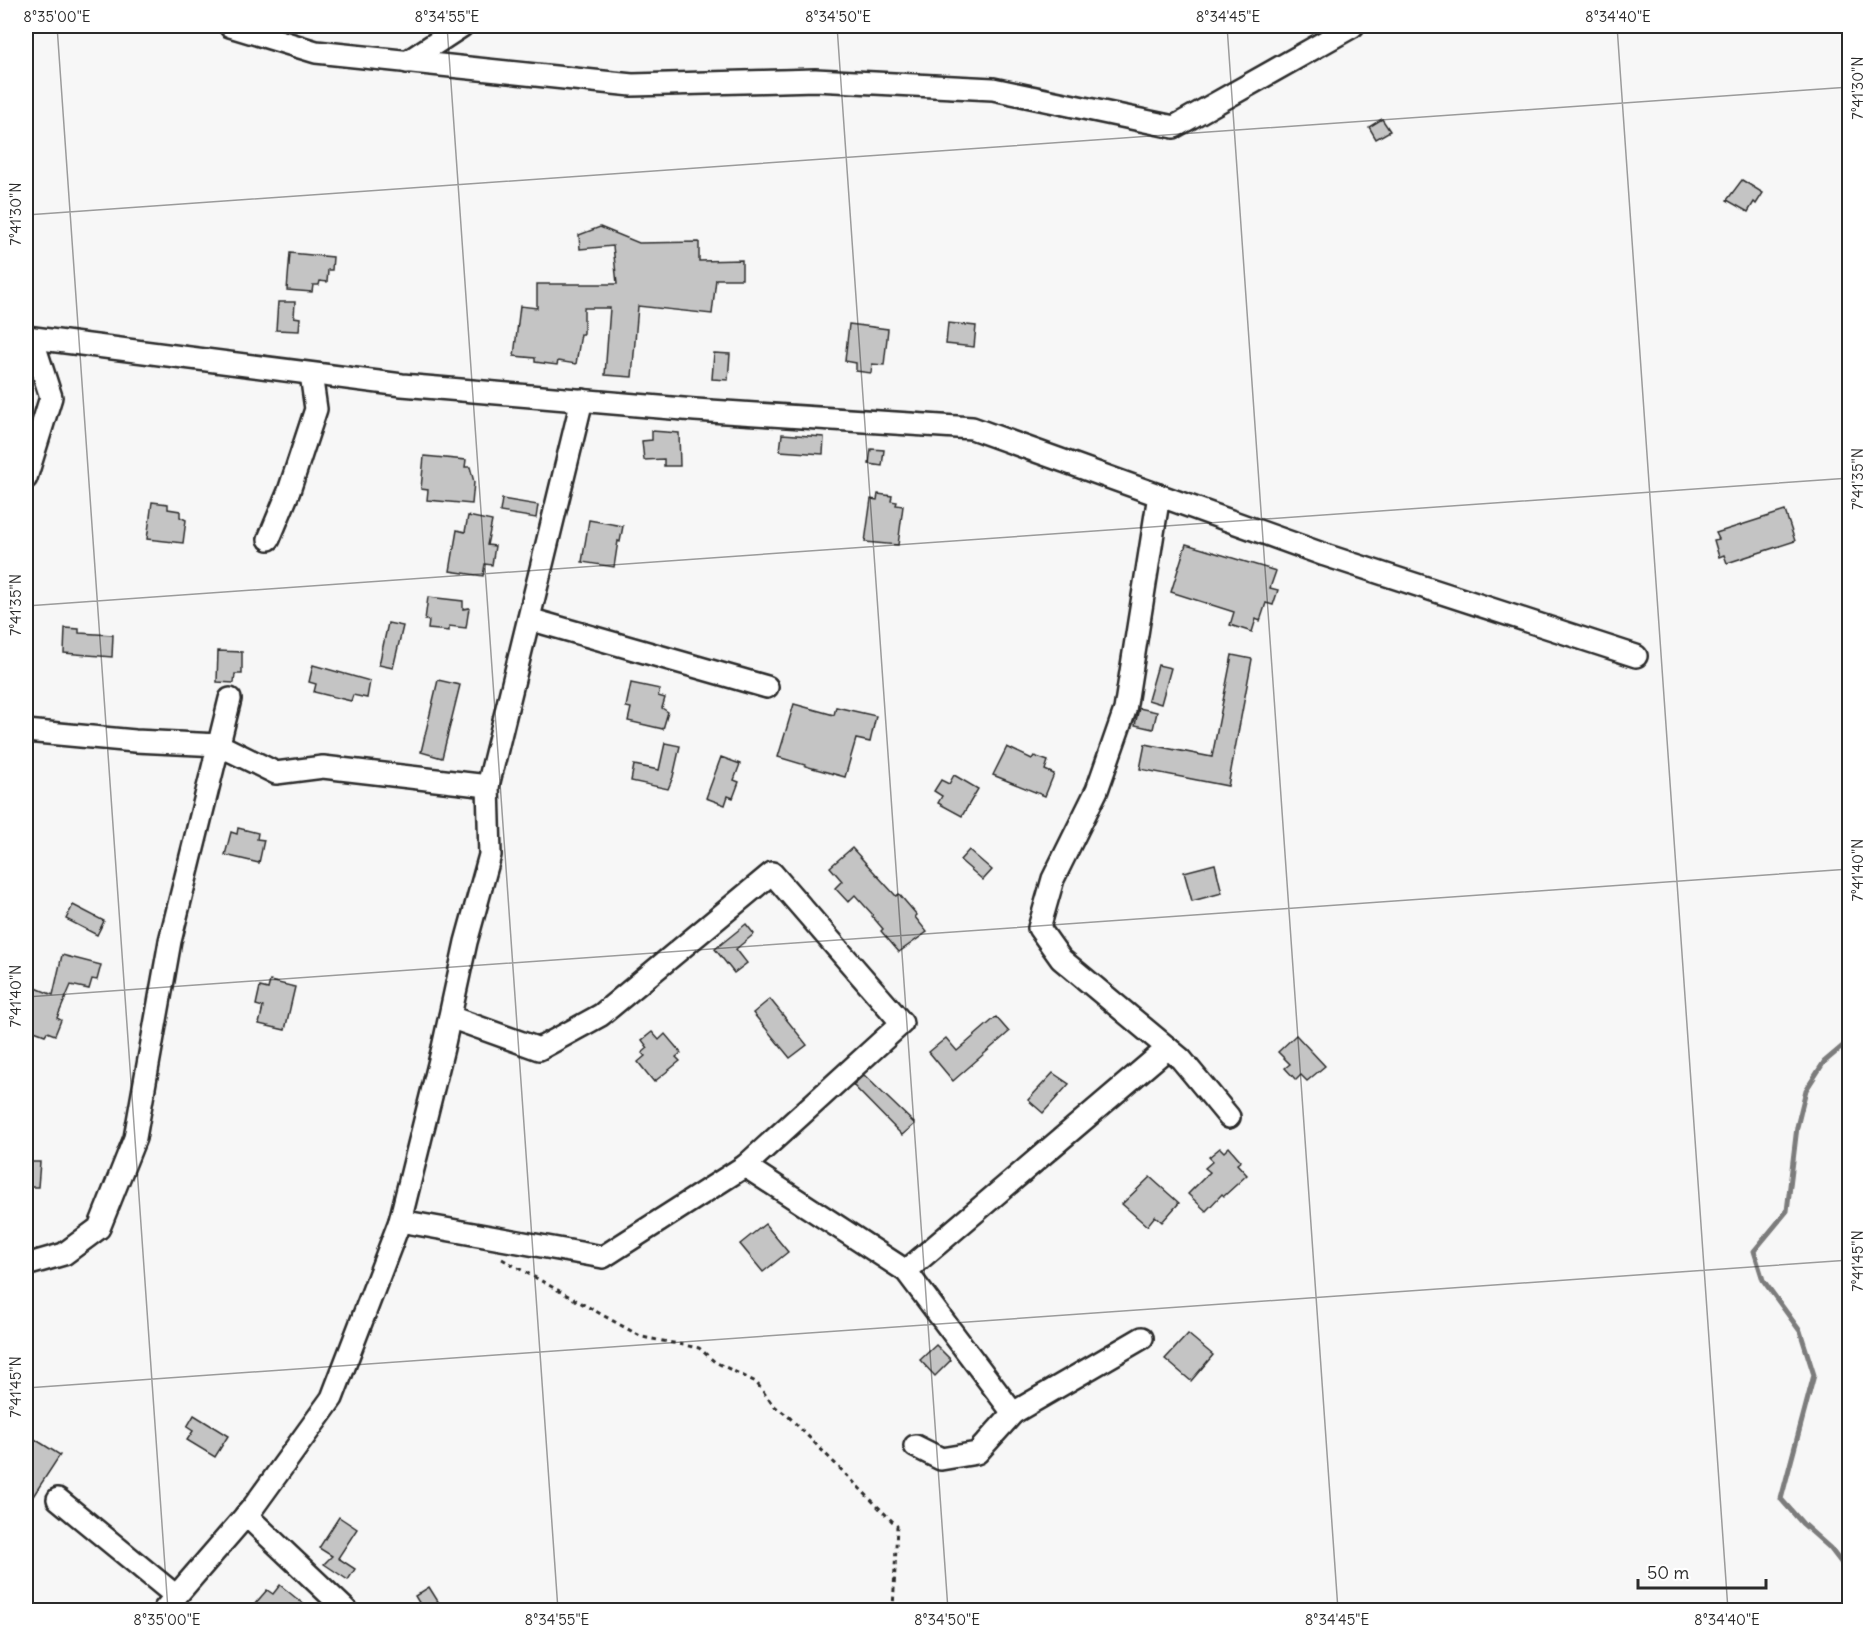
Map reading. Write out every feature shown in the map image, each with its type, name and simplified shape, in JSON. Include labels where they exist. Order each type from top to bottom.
[{"type":"street","points":[[230,26],[316,52],[632,85],[815,80],[993,89],[1174,127],[1353,26]]},
{"type":"street","points":[[407,62],[462,26]]},
{"type":"street","points":[[26,478],[51,398],[29,338],[402,385],[695,410],[972,428],[1325,555],[1636,656]]},
{"type":"street","points":[[269,539],[289,491],[315,409],[311,374]]},
{"type":"street","points":[[58,1499],[170,1603],[246,1515],[332,1398],[400,1221],[466,942],[490,855],[488,786],[582,400]]},
{"type":"street","points":[[1159,495],[1125,710],[1097,790],[1053,879],[1039,928],[1061,959],[1181,1059],[1228,1117]]},
{"type":"street","points":[[529,618],[767,687]]},
{"type":"street","points":[[26,1265],[64,1254],[99,1228],[135,1138],[170,941],[230,699]]},
{"type":"street","points":[[26,731],[219,745],[276,773],[323,767],[488,786]]},
{"type":"street","points":[[400,1221],[603,1257],[745,1166],[902,1023],[772,873],[601,1015],[539,1049],[450,1017]]},
{"type":"street","points":[[906,1271],[1168,1048]]},
{"type":"street","points":[[745,1166],[906,1271],[1012,1413]]},
{"type":"street","points":[[915,1446],[941,1459],[977,1453],[1012,1413],[1142,1338]]},
{"type":"street","points":[[246,1515],[346,1611]]},
{"type":"path","points":[[496,1256],[642,1337],[699,1348],[715,1362],[756,1382],[773,1405],[788,1416],[897,1526],[893,1611]]},
{"type":"building","points":[[1382,119],[1390,131],[1376,139],[1369,127]]},
{"type":"building","points":[[1742,180],[1763,193],[1748,212],[1727,200]]},
{"type":"building","points":[[600,227],[639,243],[699,242],[699,261],[742,260],[742,279],[716,279],[712,314],[638,306],[632,377],[605,375],[610,308],[584,308],[584,334],[581,334],[576,364],[558,361],[557,365],[535,362],[535,358],[514,356],[520,306],[537,308],[537,284],[617,284],[613,246],[580,249],[579,235]]},
{"type":"building","points":[[290,253],[333,257],[332,270],[328,270],[327,282],[320,281],[319,285],[313,285],[312,292],[287,290]]},
{"type":"building","points":[[278,302],[295,302],[294,317],[300,318],[299,331],[276,330]]},
{"type":"building","points":[[948,323],[976,326],[974,347],[946,344]]},
{"type":"building","points":[[849,324],[888,329],[884,365],[872,364],[871,373],[856,371],[856,363],[845,361]]},
{"type":"building","points":[[714,353],[730,354],[728,380],[712,379]]},
{"type":"building","points":[[652,431],[679,433],[680,466],[664,466],[664,459],[644,460],[642,441],[652,440]]},
{"type":"building","points":[[782,434],[824,437],[823,454],[780,451]]},
{"type":"building","points":[[871,449],[884,450],[882,466],[869,464]]},
{"type":"building","points":[[424,456],[466,460],[465,467],[470,467],[474,482],[472,504],[427,500],[428,490],[421,489]]},
{"type":"building","points":[[878,494],[892,496],[891,501],[903,506],[898,545],[865,542],[871,499],[877,500]]},
{"type":"building","points":[[502,499],[538,505],[536,518],[500,512]]},
{"type":"building","points":[[152,502],[168,504],[168,509],[180,511],[180,517],[186,520],[183,543],[147,539]]},
{"type":"building","points":[[1785,511],[1795,541],[1727,563],[1724,555],[1719,557],[1714,540],[1719,539],[1716,533]]},
{"type":"building","points":[[468,516],[492,521],[487,545],[495,546],[492,565],[485,564],[483,576],[450,571],[457,530],[465,532]]},
{"type":"building","points":[[589,520],[623,526],[614,567],[582,562]]},
{"type":"building","points":[[1186,544],[1276,571],[1270,588],[1278,590],[1273,605],[1266,603],[1260,621],[1256,619],[1252,632],[1230,625],[1234,612],[1171,592]]},
{"type":"building","points":[[428,597],[463,601],[463,609],[469,608],[466,628],[449,626],[449,631],[428,629],[429,621],[425,620]]},
{"type":"building","points":[[388,623],[403,626],[393,668],[379,665]]},
{"type":"building","points":[[65,628],[79,629],[79,633],[113,635],[112,657],[64,653]]},
{"type":"building","points":[[218,651],[242,652],[242,674],[235,674],[234,683],[217,682]]},
{"type":"building","points":[[1232,655],[1252,659],[1228,786],[1140,769],[1145,744],[1212,757]]},
{"type":"building","points":[[313,665],[370,681],[367,698],[353,695],[351,701],[314,692],[316,684],[309,682]]},
{"type":"building","points":[[1158,665],[1171,668],[1161,704],[1148,700]]},
{"type":"building","points":[[438,680],[460,685],[442,758],[421,752]]},
{"type":"building","points":[[631,683],[660,689],[658,696],[665,698],[662,708],[668,712],[663,729],[628,721],[631,708],[626,707]]},
{"type":"building","points":[[794,704],[834,715],[836,707],[876,716],[870,742],[856,739],[845,777],[778,757]]},
{"type":"building","points":[[1139,708],[1157,712],[1153,729],[1135,725]]},
{"type":"building","points":[[665,743],[680,746],[668,789],[631,781],[634,765],[659,770]]},
{"type":"building","points":[[1007,747],[1032,759],[1034,756],[1048,761],[1045,770],[1054,774],[1045,796],[993,775]]},
{"type":"building","points":[[721,757],[740,764],[734,780],[739,782],[733,798],[728,796],[725,805],[706,798]]},
{"type":"building","points":[[954,775],[978,789],[962,816],[938,803],[942,796],[934,791],[941,780],[949,784]]},
{"type":"building","points":[[238,828],[258,833],[257,839],[264,840],[259,863],[225,855],[231,832],[237,834]]},
{"type":"building","points":[[852,848],[896,896],[899,894],[917,915],[915,917],[927,932],[899,952],[881,931],[883,929],[873,915],[855,895],[848,902],[835,888],[842,881],[830,867]]},
{"type":"building","points":[[969,850],[992,870],[983,880],[960,860]]},
{"type":"building","points":[[1215,864],[1222,893],[1192,901],[1184,872]]},
{"type":"building","points":[[73,905],[104,921],[97,935],[66,919]]},
{"type":"building","points":[[746,924],[754,934],[736,949],[747,963],[734,973],[715,949]]},
{"type":"building","points":[[62,955],[101,965],[97,980],[92,979],[89,989],[71,985],[57,1018],[61,1020],[55,1035],[47,1032],[45,1035],[26,1028],[26,1013],[36,988],[53,995]]},
{"type":"building","points":[[270,981],[295,987],[285,1030],[259,1024],[263,1007],[256,1005],[260,987],[268,989]]},
{"type":"building","points":[[770,999],[807,1045],[790,1058],[753,1013]]},
{"type":"building","points":[[996,1017],[1009,1032],[953,1081],[929,1052],[946,1038],[957,1051]]},
{"type":"building","points":[[652,1032],[659,1040],[665,1034],[681,1053],[676,1057],[680,1061],[654,1082],[638,1062],[645,1056],[642,1053],[648,1048],[642,1040]]},
{"type":"building","points":[[1296,1035],[1325,1066],[1307,1081],[1301,1075],[1296,1080],[1285,1068],[1290,1064],[1278,1052]]},
{"type":"building","points":[[1053,1073],[1069,1084],[1043,1113],[1028,1100]]},
{"type":"building","points":[[864,1075],[915,1124],[902,1135],[853,1085]]},
{"type":"building","points":[[1229,1147],[1241,1161],[1237,1164],[1247,1175],[1224,1196],[1222,1194],[1206,1211],[1188,1194],[1210,1172],[1205,1168],[1213,1161],[1209,1157],[1220,1148],[1224,1152]]},
{"type":"building","points":[[26,1162],[40,1162],[38,1187],[26,1187]]},
{"type":"building","points":[[1150,1177],[1179,1203],[1162,1222],[1155,1216],[1147,1226],[1122,1204]]},
{"type":"building","points":[[765,1224],[788,1252],[763,1272],[740,1244]]},
{"type":"building","points":[[1188,1334],[1213,1355],[1191,1381],[1165,1359]]},
{"type":"building","points":[[936,1345],[951,1360],[935,1376],[920,1360]]},
{"type":"building","points":[[194,1415],[228,1436],[215,1457],[187,1440],[193,1431],[187,1427]]},
{"type":"building","points":[[33,1438],[60,1455],[26,1507],[26,1449]]},
{"type":"building","points":[[339,1517],[357,1529],[338,1558],[355,1569],[348,1580],[324,1564],[332,1556],[319,1548]]},
{"type":"building","points":[[280,1585],[312,1611],[262,1611],[254,1605],[267,1590],[273,1594]]},
{"type":"building","points":[[429,1587],[444,1611],[424,1611],[415,1596]]},
{"type":"waterway","points":[[1850,1040],[1824,1062],[1806,1090],[1797,1127],[1787,1211],[1754,1251],[1763,1280],[1800,1331],[1814,1375],[1781,1499],[1803,1524],[1830,1548],[1850,1574]]}]
